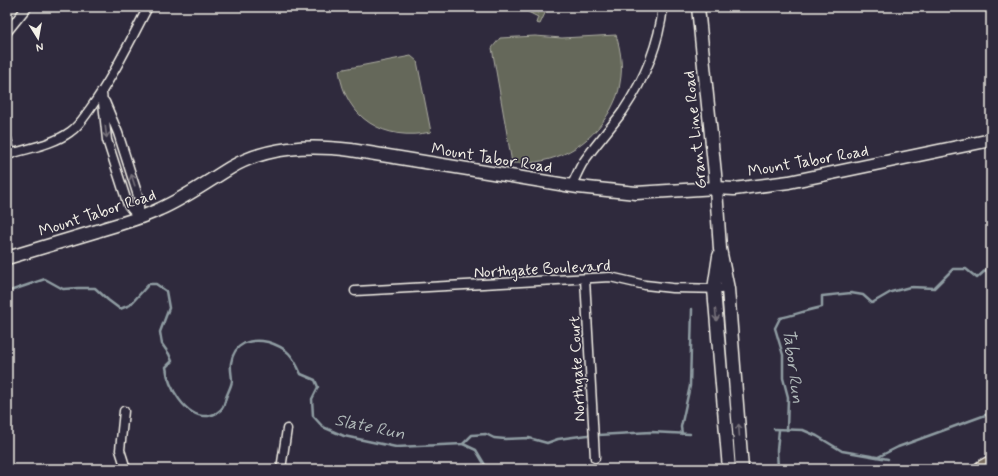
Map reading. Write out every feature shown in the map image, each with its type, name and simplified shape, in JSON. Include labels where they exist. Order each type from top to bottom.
[{"type":"highway","points":[[982,469],[991,464]]},
{"type":"street","points":[[7,32],[27,7]]},
{"type":"street","points":[[7,139],[9,154],[46,144],[70,132],[79,124],[102,93],[148,7]]},
{"type":"street","points":[[571,186],[581,166],[622,111],[641,79],[656,46],[663,7]]},
{"type":"street","name":"Grant Line Road","points":[[698,7],[716,188],[720,249],[728,289],[742,469]]},
{"type":"street","points":[[102,93],[118,133],[139,199],[139,218]]},
{"type":"street","points":[[102,93],[107,140],[128,205],[139,218]]},
{"type":"street","name":"Mount Tabor Road","points":[[7,258],[139,218],[175,202],[231,167],[245,160],[274,151],[301,147],[324,147],[351,150],[571,186],[636,193],[716,188],[734,189],[789,182],[991,140]]},
{"type":"street","name":"Grant Line Road","points":[[720,249],[714,289],[729,469]]},
{"type":"street","name":"Northgate Boulevard","points":[[355,291],[610,277],[645,286],[728,289]]},
{"type":"street","name":"Northgate Court","points":[[585,279],[595,458]]},
{"type":"street","points":[[124,411],[120,450],[126,469]]},
{"type":"street","points":[[281,469],[287,429]]},
{"type":"green space","points":[[526,7],[548,7],[540,24],[536,23],[538,17],[524,10]]},
{"type":"green space","points":[[616,35],[621,59],[618,94],[611,109],[593,134],[570,151],[557,157],[528,163],[512,163],[492,48],[500,38],[535,36],[562,38]]},
{"type":"green space","points":[[411,56],[417,61],[431,132],[414,134],[383,130],[370,123],[359,114],[349,102],[343,87],[339,70]]},
{"type":"waterway","name":"Tabor Run","points":[[787,430],[788,397],[783,378],[783,355],[775,328],[780,318],[822,307],[822,296],[851,293],[863,295],[872,303],[891,292],[910,287],[934,288],[953,269],[966,269],[977,278],[988,268],[989,261],[991,261]]},
{"type":"waterway","name":"Slate Run","points":[[7,292],[45,279],[63,289],[95,288],[120,309],[130,305],[149,284],[156,284],[166,291],[169,308],[160,332],[162,344],[172,361],[166,367],[167,375],[179,399],[192,412],[200,415],[212,415],[222,409],[232,381],[231,363],[233,356],[239,347],[244,344],[261,341],[275,344],[285,350],[295,362],[301,374],[315,380],[318,387],[312,399],[313,416],[323,427],[344,436],[396,447],[463,444],[472,435],[486,434],[494,438],[529,438],[547,443],[558,439],[588,435]]},
{"type":"waterway","points":[[682,434],[681,427],[690,386],[692,309]]},
{"type":"waterway","points":[[878,457],[898,447],[991,413]]},
{"type":"waterway","name":"Slate Run","points":[[774,429],[803,430],[817,436],[842,451],[888,459]]},
{"type":"waterway","points":[[778,469],[777,450],[779,430]]},
{"type":"waterway","name":"Slate Run","points":[[598,435],[651,432],[690,434]]},
{"type":"waterway","points":[[463,444],[476,450],[489,469]]}]
